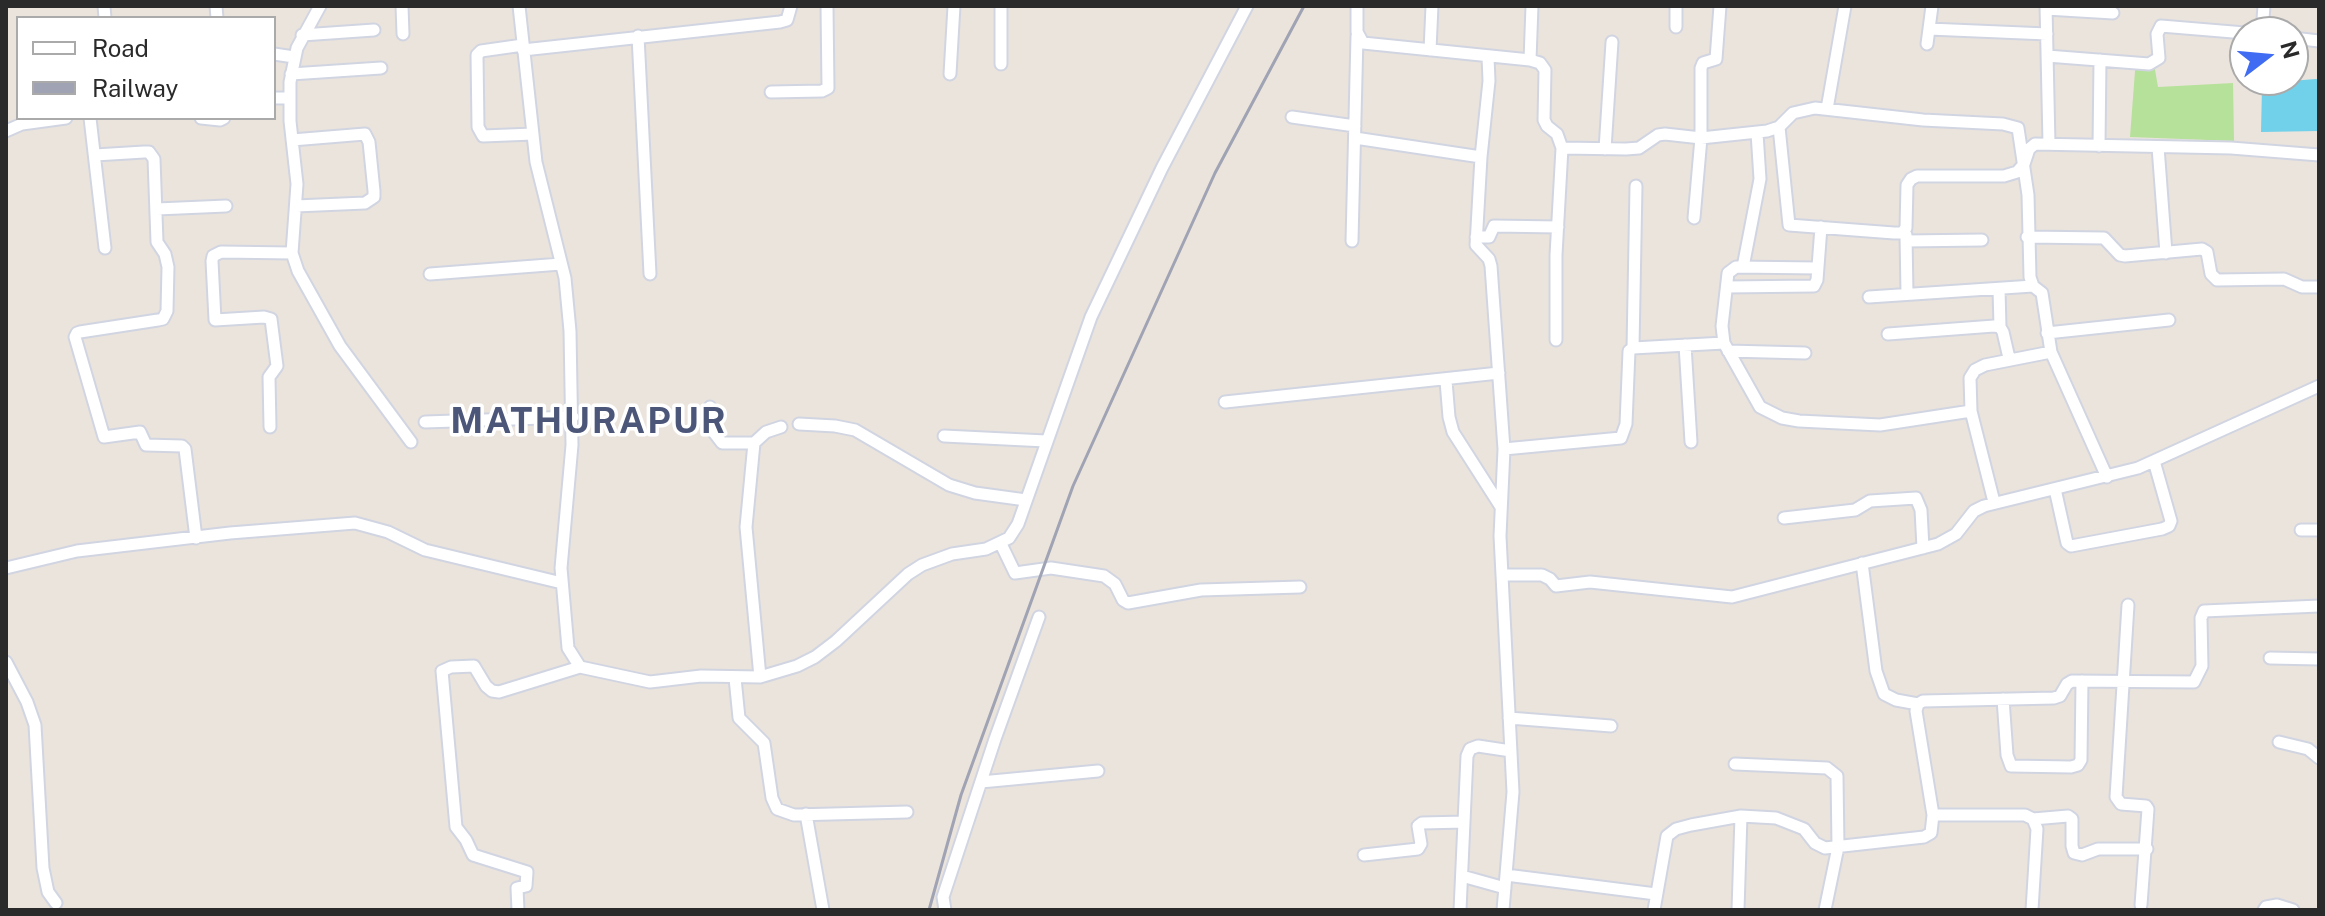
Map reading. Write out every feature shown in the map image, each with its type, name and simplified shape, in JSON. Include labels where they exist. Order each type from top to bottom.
[{"type":"street","points":[[320,6],[302,35],[291,74],[292,140],[297,184],[292,253],[298,271],[340,346],[411,442]]},
{"type":"street","points":[[402,6],[403,34]]},
{"type":"street","points":[[519,6],[533,134],[540,178],[561,264],[570,331],[573,417],[562,583],[568,648],[580,667]]},
{"type":"street","points":[[533,134],[483,136],[478,127],[477,55],[481,51],[780,22],[787,20],[791,6]]},
{"type":"street","points":[[771,92],[822,91],[828,88],[827,6]]},
{"type":"street","points":[[950,74],[954,6]]},
{"type":"street","points":[[1001,6],[1001,64]]},
{"type":"street","points":[[518,910],[517,888],[526,886],[527,872],[473,855],[456,827],[442,671],[451,667],[474,666],[486,686],[499,692],[580,667],[639,681],[671,681],[701,676],[760,677],[778,673],[815,657],[922,565],[935,558],[986,549],[1009,538],[1018,524],[1096,305],[1162,168],[1247,6]]},
{"type":"street","points":[[1352,241],[1357,6]]},
{"type":"street","points":[[1430,50],[1432,6]]},
{"type":"street","points":[[1530,60],[1532,6]]},
{"type":"street","points":[[1676,6],[1676,27]]},
{"type":"street","points":[[1694,218],[1701,138],[1701,68],[1703,63],[1716,59],[1720,6]]},
{"type":"street","points":[[1827,109],[1845,6]]},
{"type":"street","points":[[1927,44],[1932,6]]},
{"type":"street","points":[[2049,144],[2046,7],[2113,13]]},
{"type":"street","points":[[2047,56],[2149,64],[2156,62],[2158,29],[2166,24],[2229,31]]},
{"type":"street","points":[[1929,29],[2047,34]]},
{"type":"street","points":[[302,35],[374,30]]},
{"type":"street","points":[[1357,32],[1363,43],[1530,60],[1540,63],[1545,70],[1544,120],[1557,134],[1562,148],[1556,340]]},
{"type":"street","points":[[638,36],[650,274]]},
{"type":"street","points":[[1605,149],[1612,42]]},
{"type":"street","points":[[276,54],[294,57]]},
{"type":"street","points":[[1488,57],[1489,81],[1476,237],[1479,251],[1489,259],[1491,266],[1504,449],[1501,507],[1512,805],[1503,910]]},
{"type":"street","points":[[2099,146],[2100,60]]},
{"type":"street","points":[[291,74],[381,68]]},
{"type":"street","points":[[276,98],[290,98]]},
{"type":"street","points":[[1562,148],[1639,148],[1652,138],[1665,134],[1701,138],[1757,133],[1779,127],[1793,113],[1803,109],[2018,128],[2028,195],[2030,277],[2033,286],[2042,293],[2051,352],[2107,477]]},
{"type":"street","points":[[1292,117],[1481,157]]},
{"type":"street","points":[[6,131],[22,124],[51,120]]},
{"type":"street","points":[[91,120],[105,248]]},
{"type":"street","points":[[1779,127],[1789,225],[1894,233],[1902,233],[1906,228]]},
{"type":"street","points":[[1743,267],[1760,179],[1757,133]]},
{"type":"street","points":[[292,140],[365,134],[369,142],[374,191],[374,197],[365,203],[296,206]]},
{"type":"street","points":[[1907,294],[1907,185],[1917,176],[2004,176],[2017,172],[2035,144],[2231,148],[2319,155]]},
{"type":"street","points":[[2158,147],[2166,253]]},
{"type":"street","points":[[95,155],[144,152],[152,155],[157,242],[165,254],[168,267],[166,316],[158,320],[80,332],[75,337],[104,437],[140,432],[146,445],[182,446],[185,449],[196,538]]},
{"type":"street","points":[[1633,348],[1636,186]]},
{"type":"street","points":[[157,209],[226,206]]},
{"type":"street","points":[[1476,237],[1489,237],[1494,226],[1558,227]]},
{"type":"street","points":[[1727,287],[1810,287],[1817,280],[1821,227]]},
{"type":"street","points":[[2027,237],[2104,238],[2120,255],[2125,256],[2205,250],[2211,274],[2217,280],[2284,279],[2302,287],[2319,287]]},
{"type":"street","points":[[1906,241],[1982,240]]},
{"type":"street","points":[[270,427],[269,377],[277,366],[271,319],[215,320],[212,261],[213,256],[221,252],[292,253]]},
{"type":"street","points":[[430,274],[561,264]]},
{"type":"street","points":[[1818,268],[1731,269],[1722,326],[1726,347],[1760,407],[1782,418],[1880,425],[1971,411]]},
{"type":"street","points":[[1869,297],[2033,286]]},
{"type":"street","points":[[1999,289],[2000,327],[2009,358]]},
{"type":"street","points":[[2047,333],[2169,320]]},
{"type":"street","points":[[1888,334],[2000,327]]},
{"type":"street","points":[[1685,345],[1691,442]]},
{"type":"street","points":[[1504,449],[1621,438],[1626,424],[1626,358],[1633,348],[1685,345],[1805,353]]},
{"type":"street","points":[[1994,502],[1971,411],[1970,378],[1975,370],[1985,365],[2051,352]]},
{"type":"street","points":[[1225,402],[1499,373]]},
{"type":"street","points":[[1446,381],[1453,432],[1501,507]]},
{"type":"street","points":[[1503,575],[1542,575],[1556,586],[1590,582],[1732,597],[1949,540],[1974,511],[1994,502],[2107,477],[2154,461],[2319,386]]},
{"type":"street","points":[[710,407],[712,430],[722,443],[754,443]]},
{"type":"street","points":[[425,422],[573,417]]},
{"type":"street","points":[[799,424],[855,430],[949,485],[975,493],[1026,500]]},
{"type":"street","points":[[760,677],[746,527],[754,443],[766,432],[781,427]]},
{"type":"street","points":[[944,436],[1046,441]]},
{"type":"street","points":[[2055,489],[2067,543],[2071,546],[2162,529],[2169,526],[2171,521],[2154,461]]},
{"type":"street","points":[[1784,518],[1855,510],[1870,501],[1916,498],[1921,510],[1923,548]]},
{"type":"street","points":[[6,568],[77,551],[355,523],[381,529],[425,550],[562,583]]},
{"type":"street","points":[[2301,530],[2319,530]]},
{"type":"street","points":[[1001,544],[1015,573],[1051,568],[1104,576],[1115,584],[1123,600],[1128,603],[1201,590],[1300,587]]},
{"type":"street","points":[[1862,563],[1876,671],[1884,694],[1918,704],[1923,701],[2054,698],[2060,696],[2067,684],[2082,681],[2194,682],[2202,666],[2201,618],[2204,611],[2319,606]]},
{"type":"street","points":[[2128,605],[2116,797],[2121,804],[2141,805],[2148,809],[2141,905]]},
{"type":"street","points":[[945,910],[943,897],[1039,617]]},
{"type":"street","points":[[2270,658],[2319,659]]},
{"type":"street","points":[[6,662],[35,725],[43,868],[48,892],[56,903]]},
{"type":"street","points":[[735,678],[739,718],[764,743],[774,804],[782,812],[907,812]]},
{"type":"street","points":[[2003,699],[2007,755],[2011,766],[2071,767],[2081,760],[2082,681]]},
{"type":"street","points":[[1654,910],[1667,836],[1676,829],[1741,816],[1776,818],[1804,829],[1815,843],[1825,848],[1924,837],[1931,833],[1933,815],[1916,711],[1918,704]]},
{"type":"street","points":[[1509,718],[1611,726]]},
{"type":"street","points":[[2279,742],[2308,749],[2319,758]]},
{"type":"street","points":[[1460,910],[1467,756],[1470,749],[1478,746],[1511,751]]},
{"type":"street","points":[[1735,764],[1827,768],[1837,776],[1838,847],[1825,910]]},
{"type":"street","points":[[981,782],[1098,771]]},
{"type":"street","points":[[806,814],[823,910]]},
{"type":"street","points":[[1933,815],[2025,815],[2033,819],[2068,816],[2072,819],[2074,853],[2082,855],[2098,849],[2147,849]]},
{"type":"street","points":[[1738,910],[1741,816]]},
{"type":"street","points":[[2032,910],[2037,829],[2033,819]]},
{"type":"street","points":[[1364,855],[1418,849],[1421,839],[1418,826],[1422,823],[1464,822]]},
{"type":"street","points":[[1506,875],[1656,894]]},
{"type":"street","points":[[1462,876],[1505,888]]},
{"type":"street","points":[[2264,910],[2277,905],[2293,910]]},
{"type":"green space","points":[[2136,58],[2153,58],[2158,87],[2229,83],[2229,96],[2233,96],[2234,141],[2130,137]]},
{"type":"water","points":[[2309,80],[2319,80],[2319,131],[2261,132],[2262,96],[2309,96]]},
{"type":"railway","points":[[929,910],[961,795],[1073,486],[1215,173],[1304,6]]},
{"type":"district","name":"MATHURAPUR","points":[[589,422]]}]
